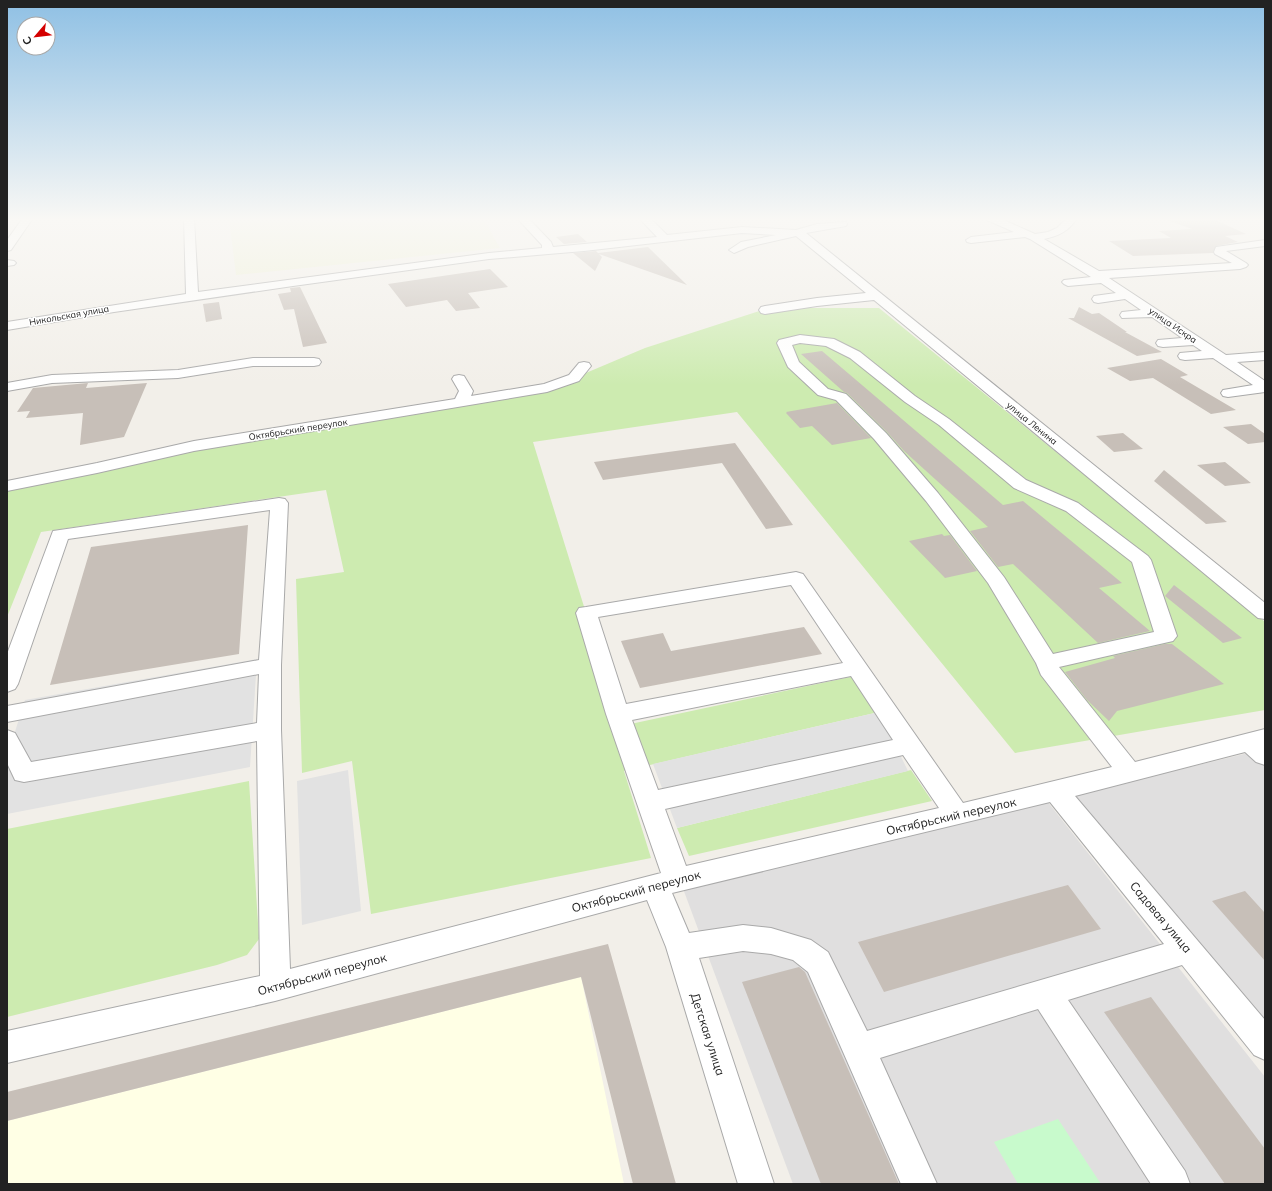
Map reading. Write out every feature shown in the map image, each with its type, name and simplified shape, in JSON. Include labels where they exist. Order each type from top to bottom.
[{"type":"street","points":[[191,274],[192,296]]},
{"type":"street","name":"Никольская улица","points":[[7,326],[192,296],[358,274]]},
{"type":"street","name":"улица Ленина","points":[[849,274],[1265,613]]},
{"type":"street","name":"улица Искра","points":[[1095,274],[1156,313],[1265,388]]},
{"type":"street","points":[[1068,282],[1140,274]]},
{"type":"street","points":[[1098,299],[1128,295]]},
{"type":"street","points":[[765,310],[817,302],[877,296]]},
{"type":"street","points":[[1126,315],[1156,313]]},
{"type":"street","points":[[1047,663],[1166,636],[1141,560],[1072,507],[1020,484],[944,422],[910,399],[855,355],[829,342],[800,339],[784,343],[793,364],[823,392],[841,397],[880,436],[932,497],[998,581],[1047,663],[1049,670],[1129,772]]},
{"type":"street","points":[[1163,343],[1197,341]]},
{"type":"street","points":[[1185,356],[1265,356]]},
{"type":"street","points":[[7,387],[52,379],[178,374],[254,362],[314,362]]},
{"type":"street","name":"Октябрьский переулок","points":[[7,486],[91,470],[178,443],[547,388],[574,378],[584,366]]},
{"type":"street","points":[[547,388],[555,380],[551,373]]},
{"type":"street","points":[[459,379],[466,391],[461,402]]},
{"type":"street","points":[[1228,393],[1265,388]]},
{"type":"street","points":[[91,470],[96,453]]},
{"type":"street","points":[[7,684],[60,535],[279,503],[270,665],[269,730],[275,987]]},
{"type":"street","name":"Детская улица","points":[[756,1184],[681,947],[666,883],[650,802],[618,714],[586,613],[796,578],[858,668]]},
{"type":"street","points":[[7,714],[270,665]]},
{"type":"street","points":[[618,714],[858,668],[957,814]]},
{"type":"street","points":[[7,739],[24,773],[269,730]]},
{"type":"street","points":[[650,802],[909,745]]},
{"type":"street","name":"Октябрьский переулок","points":[[7,1047],[275,987],[666,883],[1056,791],[1129,772],[1260,746]]},
{"type":"street","name":"Садовая улица","points":[[1056,791],[1265,1044]]},
{"type":"street","points":[[681,947],[743,938],[771,941],[801,949],[818,962],[860,1049],[919,1184]]},
{"type":"street","points":[[860,1049],[1188,950]]},
{"type":"street","points":[[1045,993],[1172,1184]]},
{"type":"shaded area","points":[[257,659],[250,767],[7,814],[7,757],[25,700]]},
{"type":"shaded area","points":[[879,712],[908,771],[677,828],[653,764]]},
{"type":"shaded area","points":[[1265,749],[1265,1031],[1073,795]]},
{"type":"shaded area","points":[[348,770],[361,911],[302,925],[297,781]]},
{"type":"shaded area","points":[[1047,801],[1265,1077],[1265,1184],[793,1184],[682,886]]},
{"type":"shaded area","points":[[581,977],[624,1184],[7,1184],[7,1121]]},
{"type":"green space","points":[[769,308],[879,308],[1265,622],[1265,710],[1015,753],[737,412],[533,442],[621,726],[855,676],[879,712],[624,771],[651,858],[371,914],[352,761],[302,773],[296,579],[344,572],[326,490],[41,532],[7,617],[7,490],[220,445],[468,403],[574,378],[645,348]]},
{"type":"green space","points":[[911,770],[932,801],[689,856],[677,828]]},
{"type":"green space","points":[[249,781],[259,939],[247,955],[217,965],[7,1017],[7,829]]},
{"type":"green space","points":[[1058,1119],[1101,1184],[1018,1184],[994,1142]]},
{"type":"building","points":[[459,274],[495,274],[508,287],[468,293],[480,308],[456,311],[447,300],[406,307],[388,284]]},
{"type":"building","points":[[655,274],[675,274],[687,285]]},
{"type":"building","points":[[300,287],[327,343],[303,347],[294,309],[284,310],[278,294],[291,292],[290,288]]},
{"type":"building","points":[[219,302],[222,319],[206,322],[203,304]]},
{"type":"building","points":[[1079,307],[1092,314],[1099,313],[1127,332],[1125,332],[1162,352],[1137,356],[1068,318],[1074,318]]},
{"type":"building","points":[[822,351],[1003,505],[1023,501],[1122,583],[1099,588],[1150,631],[1098,643],[1013,564],[998,567],[970,531],[988,527],[904,451],[847,393],[801,354]]},
{"type":"building","points":[[1161,359],[1188,375],[1180,377],[1236,410],[1211,414],[1153,378],[1130,381],[1107,368]]},
{"type":"building","points":[[88,383],[86,388],[147,383],[124,437],[80,445],[83,413],[26,418],[30,411],[17,412],[33,388]]},
{"type":"building","points":[[837,403],[871,438],[832,445],[812,426],[800,428],[786,413],[786,412]]},
{"type":"building","points":[[1251,424],[1265,434],[1265,442],[1248,444],[1223,427]]},
{"type":"building","points":[[1123,433],[1143,449],[1114,452],[1096,436]]},
{"type":"building","points":[[735,443],[793,525],[766,529],[722,463],[603,480],[594,462]]},
{"type":"building","points":[[1225,462],[1251,483],[1225,486],[1197,465]]},
{"type":"building","points":[[1164,470],[1227,522],[1206,524],[1154,481]]},
{"type":"building","points":[[248,525],[239,654],[50,685],[91,547]]},
{"type":"building","points":[[942,534],[944,536],[950,535],[977,571],[945,578],[909,541]]},
{"type":"building","points":[[1174,585],[1242,638],[1223,643],[1165,596]]},
{"type":"building","points":[[804,627],[822,654],[640,688],[621,641],[663,633],[671,651]]},
{"type":"building","points":[[1165,644],[1172,644],[1224,684],[1117,711],[1109,721],[1087,700],[1065,672],[1115,658],[1113,656]]},
{"type":"building","points":[[1068,885],[1101,929],[884,992],[858,942]]},
{"type":"building","points":[[1245,891],[1265,913],[1265,961],[1212,901]]},
{"type":"building","points":[[608,944],[676,1184],[633,1184],[581,977],[7,1121],[7,1092]]},
{"type":"building","points":[[799,967],[805,972],[899,1184],[821,1184],[742,982]]},
{"type":"building","points":[[1151,997],[1265,1149],[1265,1184],[1225,1184],[1104,1012]]}]
